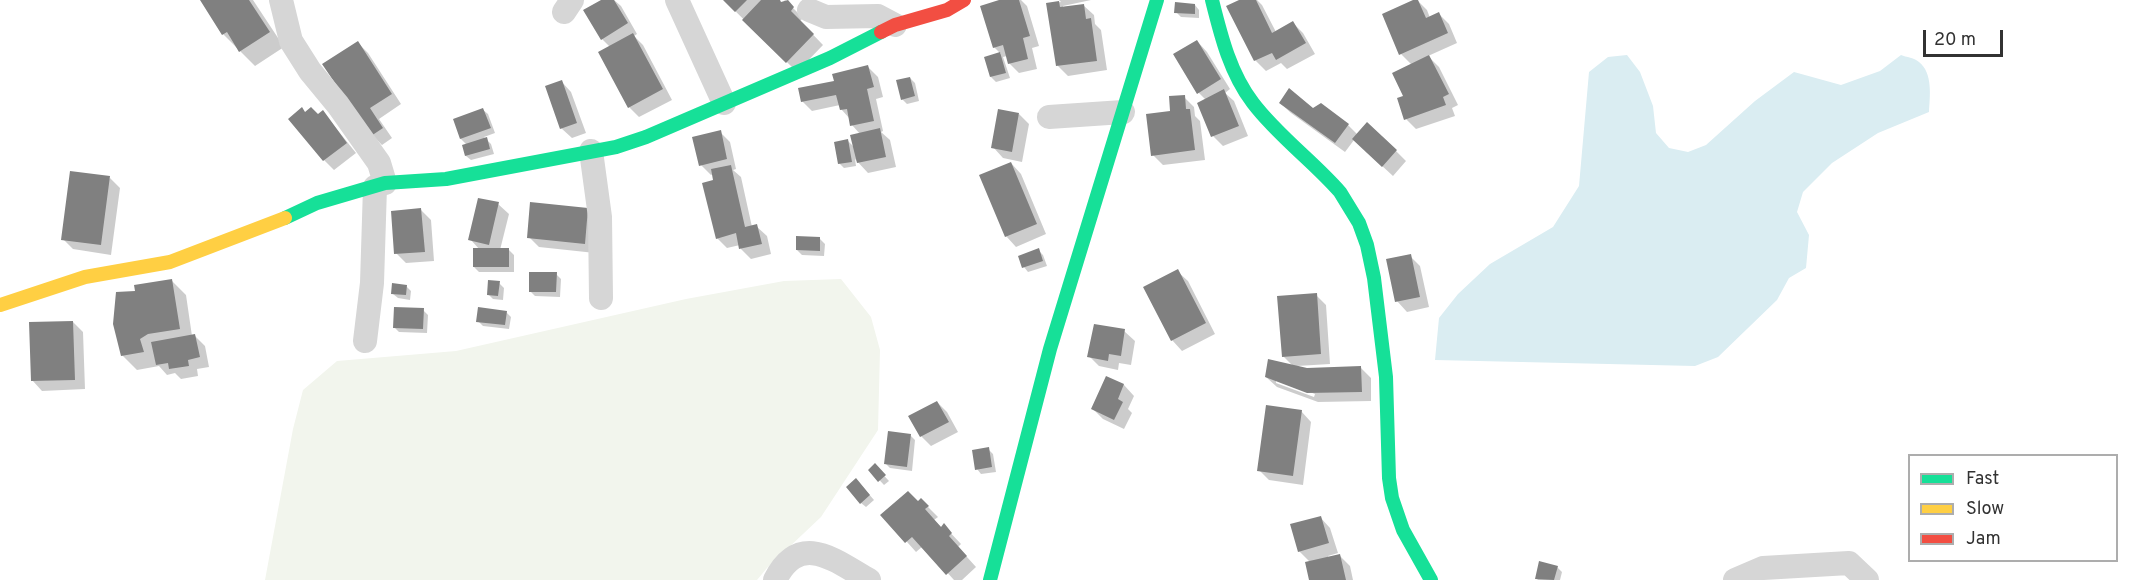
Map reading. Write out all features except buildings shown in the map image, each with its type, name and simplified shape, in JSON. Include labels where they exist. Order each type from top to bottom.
[{"type":"street","points":[[281,0],[291,41],[379,163],[380,185],[365,341]]},
{"type":"street","points":[[677,0],[724,103]]},
{"type":"street","points":[[0,306],[85,277],[170,262],[269,226],[317,203],[380,185],[446,179],[616,147],[646,137],[830,58],[895,26],[947,10],[964,0]]},
{"type":"street","points":[[990,580],[1050,349],[1157,0]]},
{"type":"street","points":[[1212,0],[1229,64],[1245,90],[1262,114],[1342,194],[1361,227],[1374,275],[1384,351],[1389,478],[1392,499],[1399,519],[1431,580]]},
{"type":"street","points":[[809,10],[826,17],[878,16],[895,26]]},
{"type":"street","points":[[1049,117],[1123,112]]},
{"type":"street","points":[[591,151],[600,218],[601,298]]},
{"type":"street","points":[[775,580],[780,570],[793,556],[811,552],[839,563],[869,580]]},
{"type":"street","points":[[1735,580],[1763,568],[1849,563],[1867,580]]},
{"type":"shaded area","points":[[1627,55],[1640,72],[1653,106],[1656,133],[1669,148],[1688,152],[1706,145],[1755,101],[1794,72],[1841,85],[1880,71],[1901,55],[1919,62],[1927,72],[1930,85],[1929,112],[1878,133],[1832,163],[1803,192],[1797,212],[1809,235],[1806,268],[1789,278],[1777,300],[1718,357],[1695,366],[1435,360],[1439,318],[1458,294],[1490,264],[1553,227],[1579,186],[1589,72],[1608,57]]},
{"type":"shaded area","points":[[841,279],[871,317],[880,350],[878,430],[821,517],[757,580],[265,580],[293,429],[303,390],[337,361],[456,351],[686,299],[784,281]]},
{"type":"traffic: fast","points":[[990,580],[1050,349],[1157,0]]},
{"type":"traffic: fast","points":[[1212,0],[1227,54],[1245,91],[1273,126],[1340,192],[1359,223],[1367,245],[1374,278],[1386,377],[1389,478],[1392,498],[1403,530],[1431,580]]},
{"type":"traffic: fast","points":[[285,218],[317,203],[385,183],[446,179],[616,147],[646,137],[830,58],[881,32]]},
{"type":"traffic: slow","points":[[0,305],[85,277],[170,262],[285,218]]},
{"type":"traffic: jam","points":[[881,32],[895,25],[947,10],[964,0]]}]
